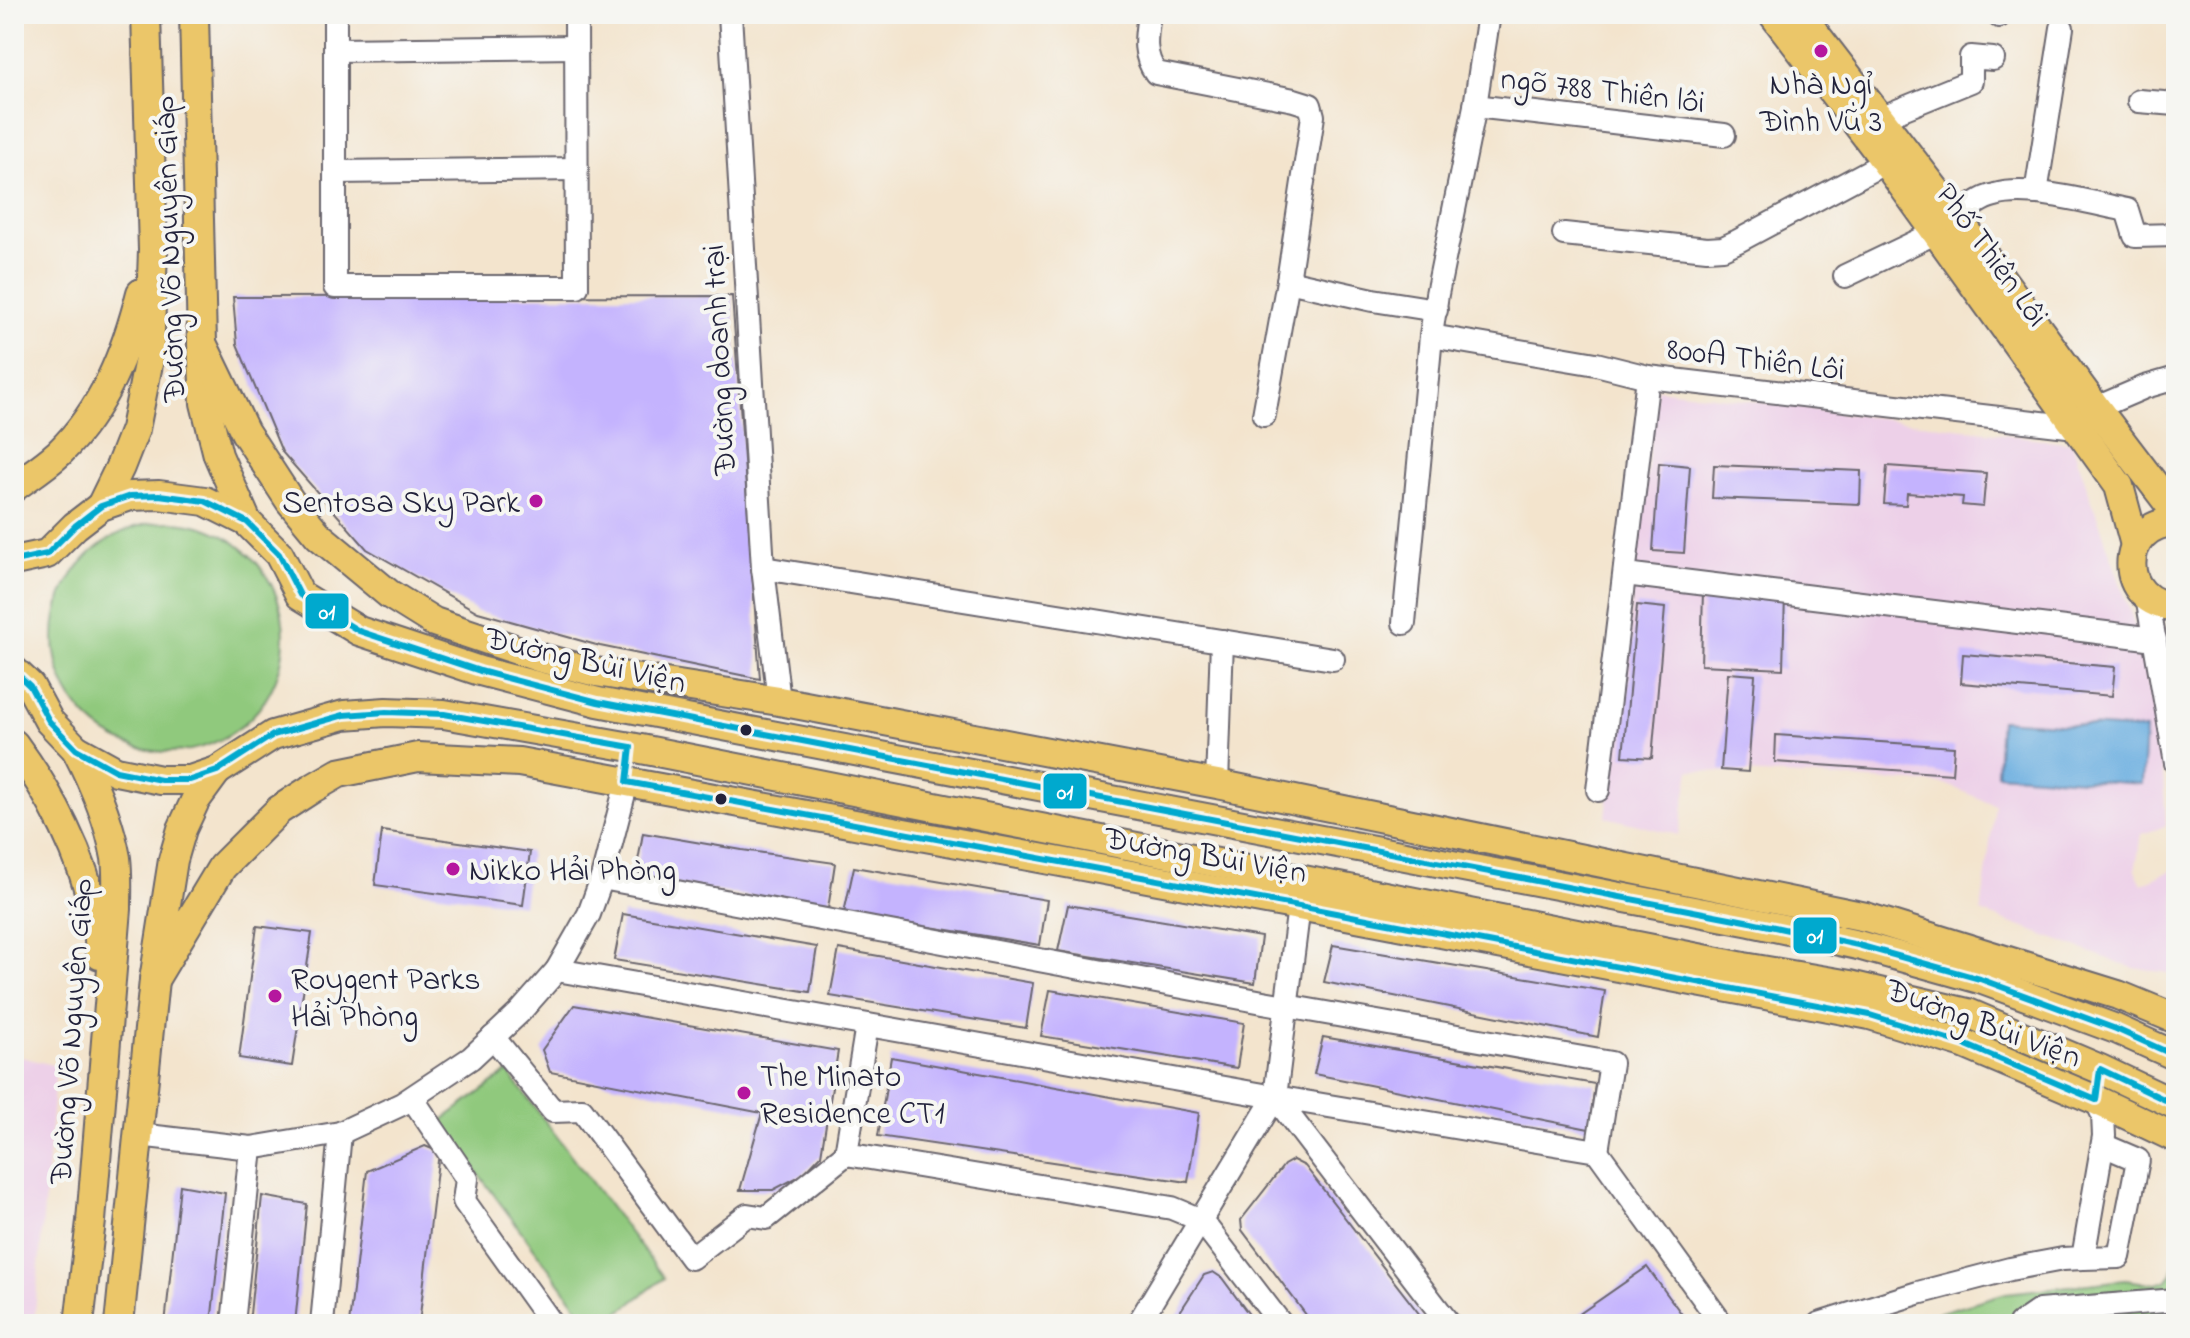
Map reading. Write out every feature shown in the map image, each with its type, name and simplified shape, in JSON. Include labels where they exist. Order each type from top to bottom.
[{"type":"main road","name":"Đường Võ Nguyên Giáp","points":[[101,506],[135,429],[149,359],[153,250],[146,14]]},
{"type":"main road","name":"Đường Võ Nguyên Giáp","points":[[194,14],[205,403],[218,455],[247,522]]},
{"type":"main road","name":"Phố Thiên Lôi","points":[[1773,14],[1886,162],[1946,225]]},
{"type":"main road","name":"Phố Thiên Lôi","points":[[1800,14],[1880,118],[1946,225],[2086,418],[2176,513]]},
{"type":"main road","points":[[14,487],[60,452],[102,399],[119,364],[136,315],[153,250]]},
{"type":"main road","name":"Đường Bùi Viện","points":[[202,343],[245,432],[267,468],[319,536],[389,594],[434,622],[541,658],[596,672],[779,701],[1217,784],[1866,917],[2118,995],[2176,1019]]},
{"type":"main road","name":"Phố Thiên Lôi","points":[[2086,418],[2119,486],[2135,545],[2131,573],[2137,587],[2147,597]]},
{"type":"main road","points":[[14,561],[47,554],[101,506],[130,496],[159,495],[205,501],[247,522]]},
{"type":"main road","name":"Đường Bùi Viện","points":[[247,522],[279,554],[300,595],[359,631],[480,671],[598,702],[1858,945],[1980,979],[2116,1029],[2176,1056]]},
{"type":"main road","points":[[2135,545],[2147,530],[2165,522],[2176,522]]},
{"type":"main road","points":[[2147,597],[2157,603],[2176,606]]},
{"type":"main road","points":[[596,672],[598,702]]},
{"type":"main road","points":[[22,678],[49,721],[76,749],[116,771],[161,780],[190,780],[217,771]]},
{"type":"main road","name":"Đường Bùi Viện","points":[[217,771],[273,735],[344,715],[386,712],[444,714],[631,747],[1870,1015],[1964,1044],[2176,1138]]},
{"type":"main road","points":[[14,744],[37,775],[85,876],[97,920],[106,1040]]},
{"type":"main road","points":[[627,782],[631,747]]},
{"type":"main road","name":"Đường Võ Nguyên Giáp","points":[[76,749],[97,790],[105,815],[116,859],[117,909],[91,1221],[79,1324]]},
{"type":"main road","name":"Đường Bùi Viện","points":[[154,980],[222,867],[279,810],[339,773],[418,757],[519,762],[1850,985],[1968,1013],[2176,1105]]},
{"type":"main road","points":[[119,1324],[154,980],[173,860],[195,801],[217,771]]},
{"type":"main road","points":[[1744,967],[1751,922]]},
{"type":"main road","points":[[2096,1100],[2100,1069]]},
{"type":"street","points":[[335,14],[335,287],[577,287],[576,14]]},
{"type":"street","name":"Đường doanh trại","points":[[730,14],[763,568],[779,701]]},
{"type":"street","points":[[1149,14],[1145,45],[1149,63],[1156,73],[1310,105],[1313,116],[1264,415]]},
{"type":"street","name":"ngõ 788 Thiên lôi","points":[[1404,623],[1431,336],[1475,106],[1489,14]]},
{"type":"street","points":[[2036,193],[2062,28]]},
{"type":"street","points":[[335,50],[576,47]]},
{"type":"street","points":[[1880,118],[1971,81],[1971,57],[1993,59]]},
{"type":"street","points":[[2139,101],[2176,104]]},
{"type":"street","name":"ngõ 788 Thiên lôi","points":[[1475,106],[1724,135]]},
{"type":"street","points":[[1564,234],[1723,248],[1886,162]]},
{"type":"street","points":[[335,172],[577,169]]},
{"type":"street","points":[[1845,276],[1946,225],[1992,195],[2009,192],[2036,193],[2127,210],[2135,236],[2176,235]]},
{"type":"street","points":[[1288,281],[1436,310]]},
{"type":"street","name":"800A Thiên Lôi","points":[[1431,336],[1596,364],[1648,377],[2086,418]]},
{"type":"street","points":[[1598,790],[1648,377]]},
{"type":"street","points":[[2086,418],[2145,387],[2176,378]]},
{"type":"street","points":[[763,568],[1333,659]]},
{"type":"street","points":[[1625,574],[2155,639]]},
{"type":"street","points":[[2147,597],[2176,763]]},
{"type":"street","points":[[1217,784],[1222,641]]},
{"type":"street","points":[[139,1135],[251,1148],[340,1133],[412,1098],[471,1058],[520,1012],[557,970],[589,914],[602,878],[627,782]]},
{"type":"street","points":[[602,878],[1288,1007],[1611,1063],[1597,1151]]},
{"type":"street","points":[[1138,1324],[1275,1097],[1301,893]]},
{"type":"street","points":[[557,970],[1597,1151],[1722,1324]]},
{"type":"street","points":[[493,1037],[553,1111],[582,1110],[691,1258],[747,1215],[766,1218],[846,1154],[867,1025]]},
{"type":"street","points":[[1275,1097],[1449,1324]]},
{"type":"street","points":[[412,1098],[467,1179],[464,1201],[552,1324]]},
{"type":"street","points":[[2083,1258],[2103,1145],[2103,1115],[2096,1100]]},
{"type":"street","points":[[322,1324],[340,1133]]},
{"type":"street","points":[[1819,1324],[1995,1273],[2063,1259],[2119,1257],[2138,1160],[2103,1145]]},
{"type":"street","points":[[233,1324],[251,1148]]},
{"type":"street","points":[[846,1154],[1172,1208],[1201,1220],[1281,1324]]},
{"type":"street","points":[[2020,1324],[2039,1311],[2176,1300]]},
{"type":"shaded area","points":[[1657,389],[2072,443],[2137,632],[2161,740],[2166,826],[2142,834],[2135,870],[2142,884],[2175,869],[2176,974],[2133,968],[1981,912],[1995,805],[1945,784],[1690,770],[1679,835],[1606,817]]},
{"type":"shaded area","points":[[14,1055],[56,1066],[34,1324],[14,1324]]},
{"type":"green space","points":[[169,522],[191,524],[213,531],[233,541],[250,556],[265,573],[275,593],[282,615],[282,659],[275,681],[265,701],[250,718],[233,733],[213,743],[191,750],[169,752],[147,750],[125,743],[105,733],[88,718],[73,701],[63,681],[56,659],[54,637],[56,615],[63,593],[73,573],[88,556],[105,541],[125,531],[147,524]]},
{"type":"green space","points":[[508,1072],[664,1278],[604,1324],[590,1324],[440,1122]]},
{"type":"green space","points":[[2176,1252],[2176,1324],[1899,1324],[2006,1293],[2125,1280],[2156,1284],[2166,1281],[2172,1273]]},
{"type":"water","points":[[2000,720],[2145,730],[2142,784],[1997,774]]},
{"type":"building","name":"Sentosa Sky Park","points":[[732,296],[760,679],[600,646],[478,612],[367,549],[282,452],[237,344],[233,297]]},
{"type":"building","points":[[1659,463],[1690,466],[1684,553],[1653,551]]},
{"type":"building","points":[[1714,465],[1861,471],[1860,504],[1712,498]]},
{"type":"building","points":[[1887,466],[1986,473],[1983,507],[1962,505],[1963,497],[1907,493],[1906,505],[1884,504]]},
{"type":"building","points":[[1703,591],[1785,594],[1783,669],[1701,665]]},
{"type":"building","points":[[1637,605],[1665,608],[1652,758],[1623,756]]},
{"type":"building","points":[[1963,654],[2115,667],[2112,696],[1961,683]]},
{"type":"building","points":[[1728,673],[1755,675],[1748,772],[1721,770]]},
{"type":"building","points":[[1776,735],[1954,747],[1952,774],[1775,762]]},
{"type":"building","name":"Nikko Hải Phòng","points":[[382,831],[530,852],[523,905],[375,885]]},
{"type":"building","points":[[643,833],[835,863],[828,909],[635,878]]},
{"type":"building","points":[[854,867],[1047,900],[1040,945],[844,913]]},
{"type":"building","points":[[1068,905],[1261,937],[1255,983],[1058,951]]},
{"type":"building","points":[[623,914],[817,947],[810,992],[614,960]]},
{"type":"building","name":"Roygent Parks Hải Phòng","points":[[257,926],[312,933],[292,1066],[239,1058]]},
{"type":"building","points":[[1333,945],[1605,991],[1598,1037],[1324,982]]},
{"type":"building","points":[[839,949],[1033,983],[1026,1028],[830,996]]},
{"type":"building","points":[[1050,990],[1244,1023],[1237,1068],[1041,1036]]},
{"type":"building","name":"The Minato Residence CT1","points":[[574,1005],[838,1051],[821,1155],[802,1175],[773,1190],[740,1190],[762,1113],[550,1072],[542,1050]]},
{"type":"building","points":[[1323,1037],[1595,1084],[1589,1129],[1314,1074]]},
{"type":"building","points":[[891,1057],[1199,1113],[1188,1182],[878,1136]]},
{"type":"building","points":[[425,1146],[439,1152],[419,1324],[349,1324],[367,1171]]},
{"type":"building","points":[[1293,1160],[1305,1166],[1427,1324],[1313,1324],[1242,1230],[1241,1220],[1284,1165]]},
{"type":"building","points":[[180,1185],[225,1193],[211,1324],[165,1324]]},
{"type":"building","points":[[262,1196],[307,1204],[295,1324],[249,1324]]},
{"type":"building","points":[[1647,1267],[1689,1324],[1565,1324]]},
{"type":"building","points":[[1213,1272],[1222,1278],[1256,1324],[1172,1324],[1204,1275]]},
{"type":"transit line","name":"01","points":[[14,561],[47,554],[101,506],[130,496],[159,495],[205,501],[247,522],[279,554],[300,595],[359,631],[480,671],[598,702],[1858,945],[1980,979],[2116,1029],[2176,1056]]},
{"type":"transit line","name":"01","points":[[14,671],[30,686],[49,721],[76,749],[116,771],[161,780],[190,780],[217,771],[273,735],[344,715],[386,712],[444,714],[631,747],[627,782],[1870,1015],[1964,1044],[2096,1100],[2100,1069],[2176,1105]]},
{"type":"place","name":"Nhà Ngỉ Đình Vũ 3","points":[[1821,51]]},
{"type":"place","name":"Sentosa Sky Park","points":[[536,501]]},
{"type":"place","name":"Nikko Hải Phòng","points":[[453,869]]},
{"type":"place","name":"Roygent Parks Hải Phòng","points":[[275,996]]},
{"type":"place","name":"The Minato Residence CT1","points":[[744,1093]]}]
